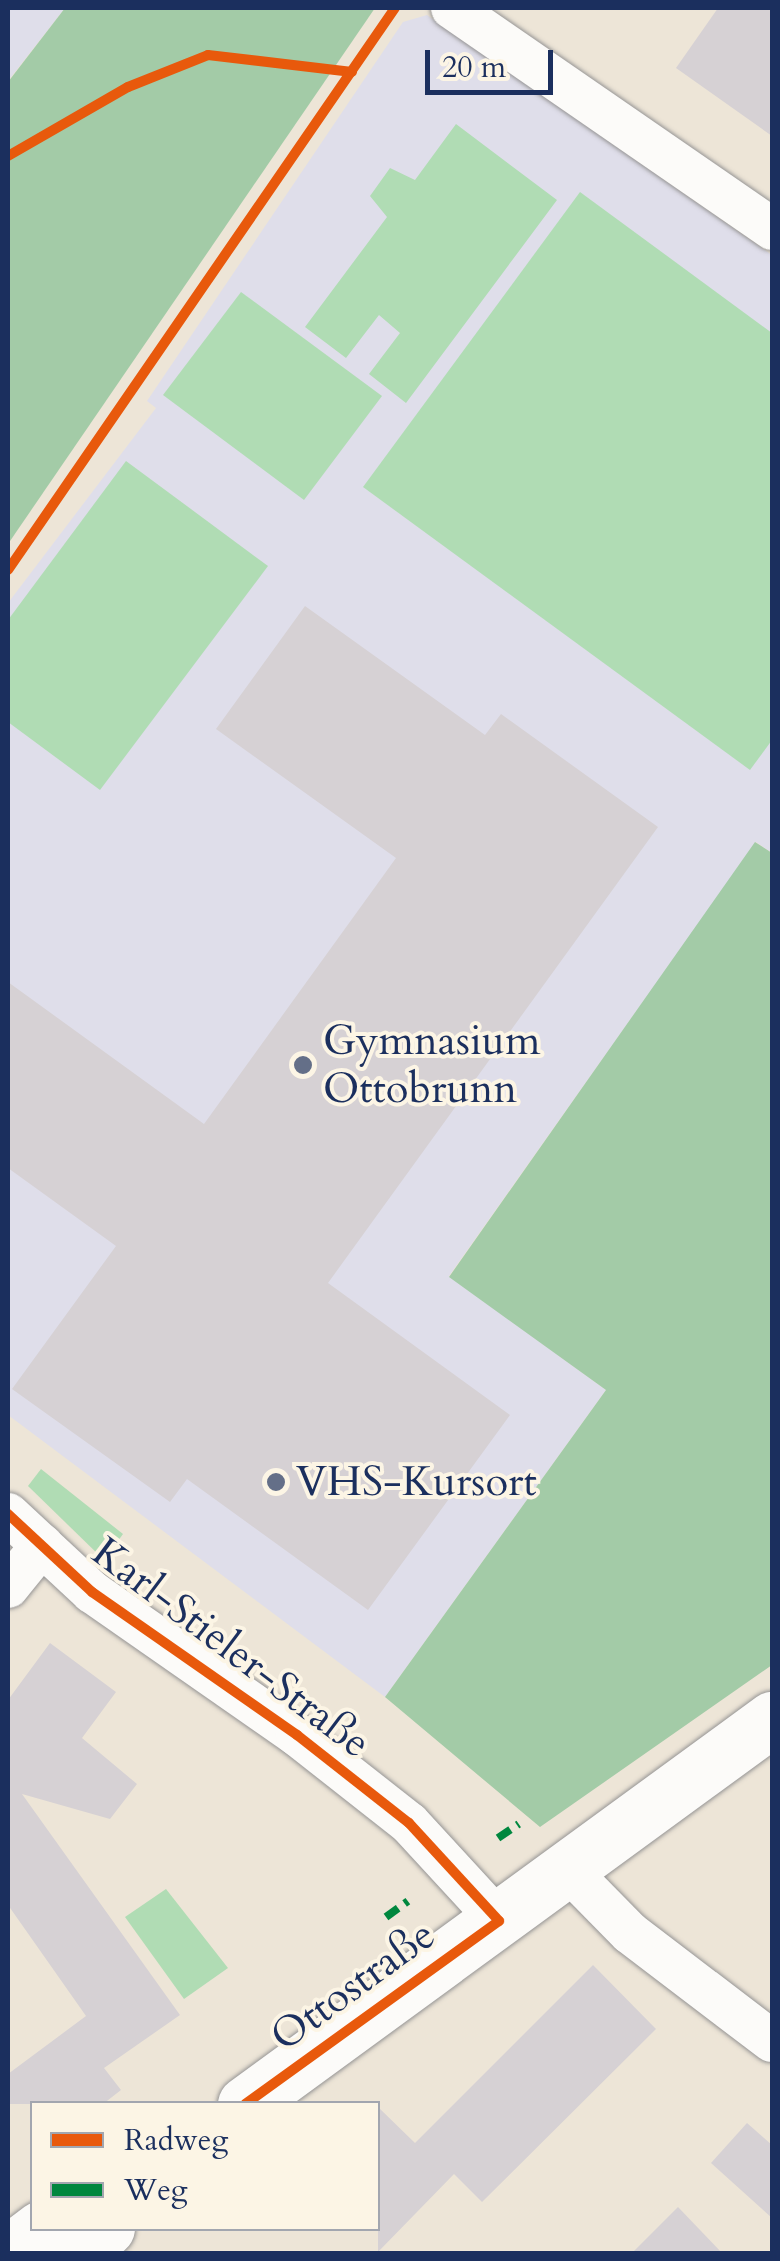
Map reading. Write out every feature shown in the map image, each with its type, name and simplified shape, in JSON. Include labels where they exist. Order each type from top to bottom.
[{"type":"street","points":[[452,8],[772,229]]},
{"type":"street","name":"Karl-Stieler-Straße","points":[[8,1514],[92,1592],[297,1735],[409,1823],[499,1921]]},
{"type":"street","points":[[8,1587],[42,1545]]},
{"type":"street","name":"Ottostraße","points":[[249,2101],[772,1719]]},
{"type":"street","points":[[568,1870],[630,1934],[772,2041]]},
{"type":"street","points":[[8,2253],[38,2231]]},
{"type":"street","points":[[74,2254],[104,2231]]},
{"type":"shaded area","points":[[8,8],[65,8],[8,81]]},
{"type":"shaded area","name":"Gymnasium Ottobrunn","points":[[427,15],[772,255],[772,853],[756,842],[449,1276],[606,1390],[385,1697],[8,1415],[8,603],[156,408],[147,401],[403,22]]},
{"type":"green space","points":[[65,8],[375,8],[8,544],[8,82]]},
{"type":"green space","points":[[456,124],[557,200],[406,403],[369,374],[400,333],[379,315],[346,358],[305,327],[387,217],[370,196],[390,168],[415,180]]},
{"type":"green space","points":[[580,192],[772,333],[772,740],[750,770],[363,487]]},
{"type":"green space","points":[[241,292],[382,396],[304,500],[163,395]]},
{"type":"green space","points":[[126,461],[268,566],[100,790],[8,722],[8,620]]},
{"type":"green space","points":[[755,842],[772,853],[772,1665],[540,1827],[385,1697],[606,1390],[449,1277]]},
{"type":"green space","points":[[41,1469],[123,1534],[104,1560],[28,1486]]},
{"type":"green space","points":[[166,1889],[228,1968],[184,1999],[125,1917]]},
{"type":"building","points":[[718,8],[772,8],[772,136],[676,68]]},
{"type":"building","points":[[305,606],[485,735],[501,714],[658,827],[328,1283],[510,1415],[368,1610],[187,1479],[170,1502],[12,1389],[116,1246],[8,1168],[8,982],[204,1124],[396,858],[216,729]]},
{"type":"building","points":[[50,1643],[116,1692],[82,1738],[137,1784],[110,1819],[22,1794],[180,2015],[104,2068],[121,2090],[107,2101],[8,2104],[8,2074],[86,2016],[8,1905],[8,1700]]},
{"type":"building","points":[[593,1965],[656,2029],[482,2202],[454,2174],[378,2252],[380,2109],[415,2143]]},
{"type":"building","points":[[747,2123],[772,2145],[772,2218],[711,2163]]},
{"type":"building","points":[[678,2207],[723,2254],[631,2254]]},
{"type":"marked path","points":[[498,1838],[519,1824]]},
{"type":"marked path","points":[[386,1917],[408,1901]]},
{"type":"cycle path","points":[[8,570],[395,8]]},
{"type":"cycle path","points":[[8,156],[128,87],[208,55],[352,72]]},
{"type":"cycle path","points":[[8,1514],[92,1592],[297,1735],[409,1823],[499,1921],[249,2101]]},
{"type":"place","name":"Gymnasium Ottobrunn","points":[[303,1065]]},
{"type":"place","name":"VHS-Kursort","points":[[276,1482]]}]
